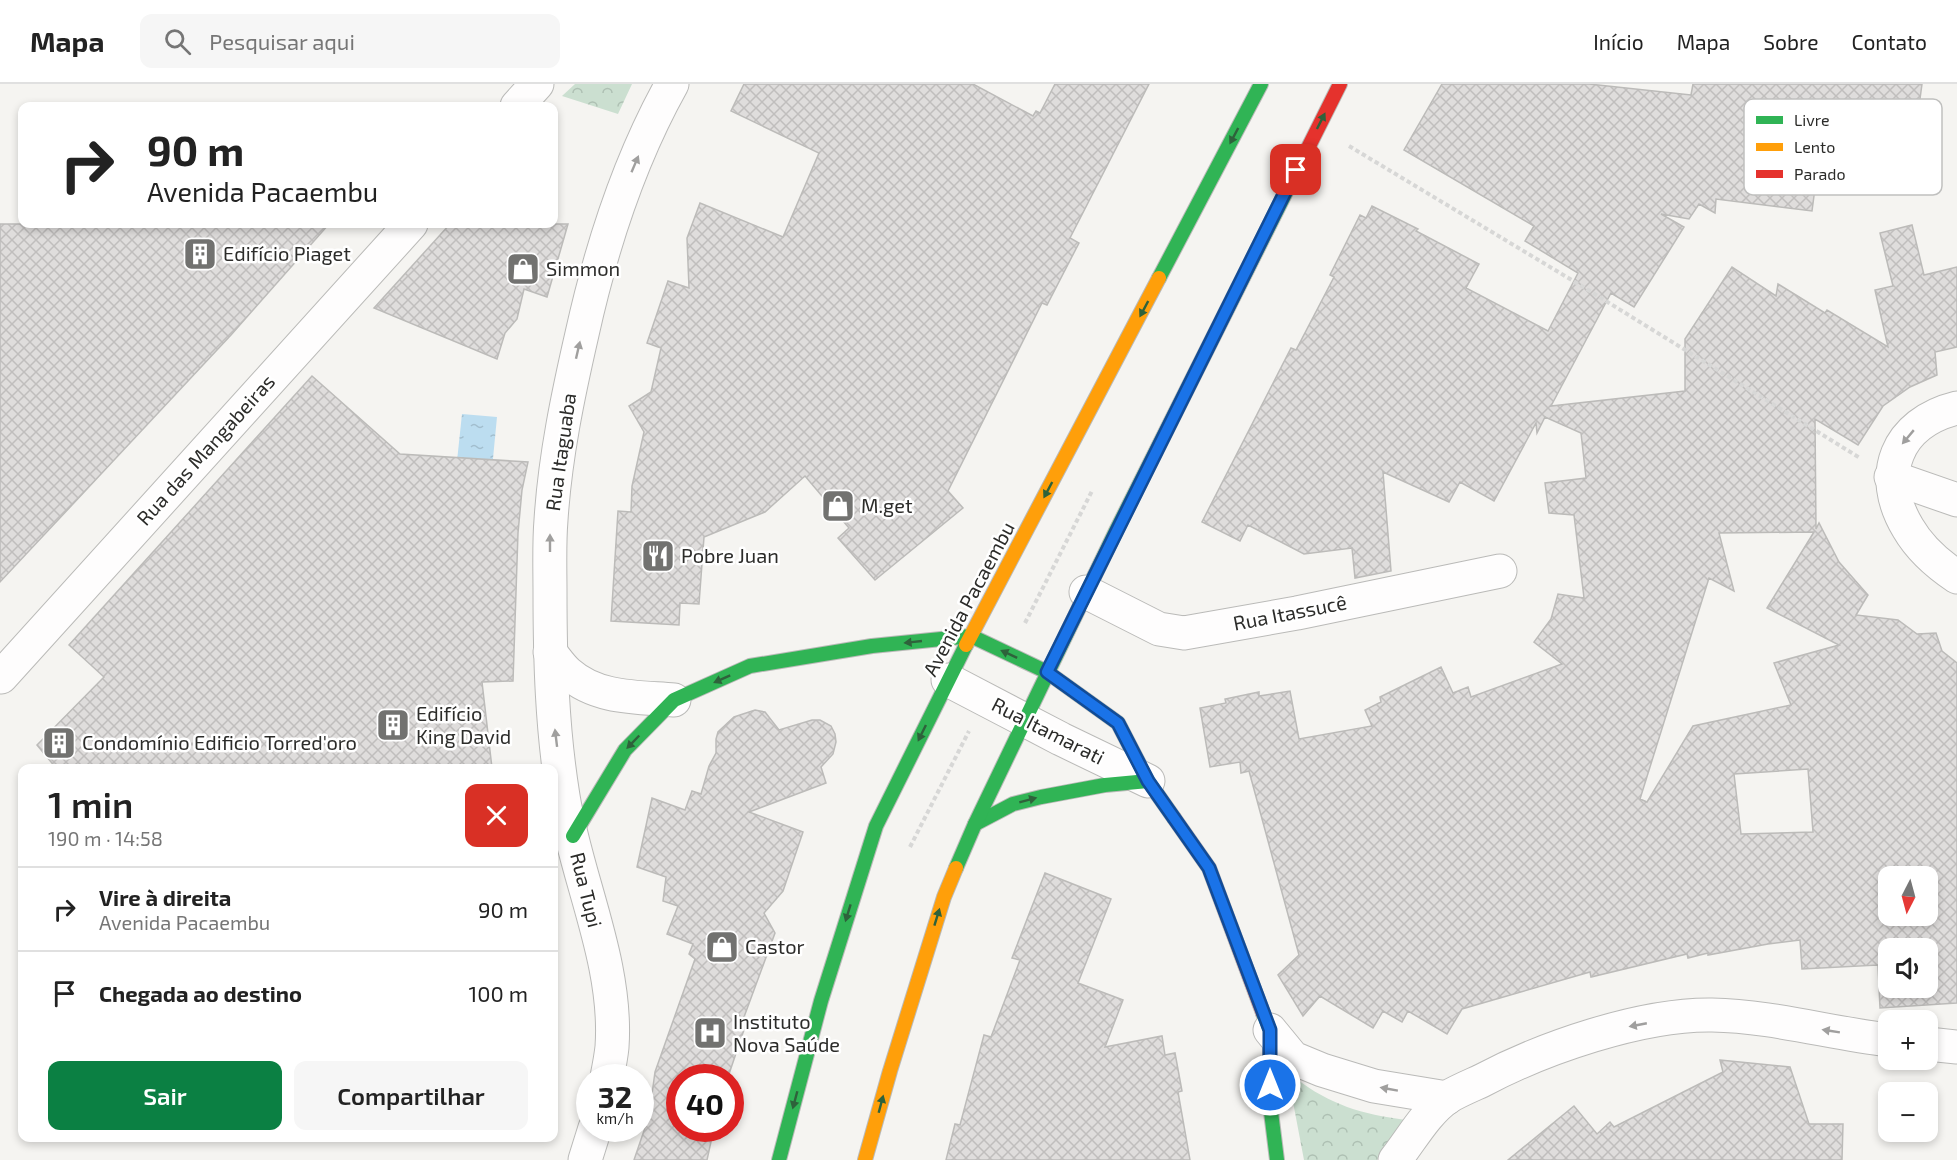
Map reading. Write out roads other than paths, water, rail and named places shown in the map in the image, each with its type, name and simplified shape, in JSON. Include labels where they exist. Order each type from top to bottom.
[{"type":"main road","name":"Avenida Pacaembu","points":[[779,1160],[821,1000],[876,826],[948,680],[1262,84]]},
{"type":"main road","points":[[865,1160],[944,897],[975,824],[1086,592],[1340,84]]},
{"type":"main road","name":"Rua Itamarati","points":[[971,636],[1047,672],[1118,723],[1148,781],[1209,868],[1270,1030],[1270,1104],[1277,1160]]},
{"type":"main road","name":"Rua Tupi","points":[[573,837],[625,750],[674,700],[750,666],[872,646],[971,636]]},
{"type":"main road","points":[[975,824],[1013,804],[1041,797],[1105,785],[1148,781]]},
{"type":"street","points":[[521,102],[537,84]]},
{"type":"street","name":"Rua Itaguaba","points":[[573,837],[561,783],[552,706],[551,521],[566,407],[594,281],[623,192],[672,84]]},
{"type":"street","name":"Rua das Mangabeiras","points":[[1,677],[407,228]]},
{"type":"street","points":[[1957,408],[1920,424],[1904,439],[1895,458],[1891,477],[1899,509],[1909,530],[1946,569],[1957,577]]},
{"type":"street","points":[[1891,477],[1957,500]]},
{"type":"street","name":"Rua Itassucê","points":[[1086,592],[1159,629],[1184,633],[1500,571]]},
{"type":"street","name":"Rua Tupi","points":[[550,652],[567,673],[600,691],[626,697],[674,700]]},
{"type":"street","name":"Rua Itamarati","points":[[948,680],[1148,781]]},
{"type":"street","name":"Rua Tupi","points":[[573,837],[601,950],[610,999],[612,1046],[609,1064]]},
{"type":"street","points":[[1395,1160],[1431,1114],[1447,1098],[1541,1052],[1627,1027],[1675,1018],[1712,1015],[1761,1020],[1878,1038]]},
{"type":"street","points":[[1270,1030],[1293,1058],[1322,1070],[1374,1086],[1447,1098]]},
{"type":"street","points":[[1938,1045],[1957,1047]]},
{"type":"street","points":[[585,1160],[591,1142]]},
{"type":"water","points":[[462,414],[497,417],[486,531],[450,527]]},
{"type":"place","name":"Edifício Piaget","points":[[200,254]]},
{"type":"place","name":"Simmon","points":[[523,269]]},
{"type":"place","name":"M.get","points":[[838,506]]},
{"type":"place","name":"Pobre Juan","points":[[658,556]]},
{"type":"place","name":"Edifício King David","points":[[393,725]]},
{"type":"place","name":"Condomínio Edificio Torred'oro","points":[[59,743]]},
{"type":"place","name":"Castor","points":[[722,947]]},
{"type":"place","name":"Instituto Nova Saúde","points":[[710,1033]]}]
